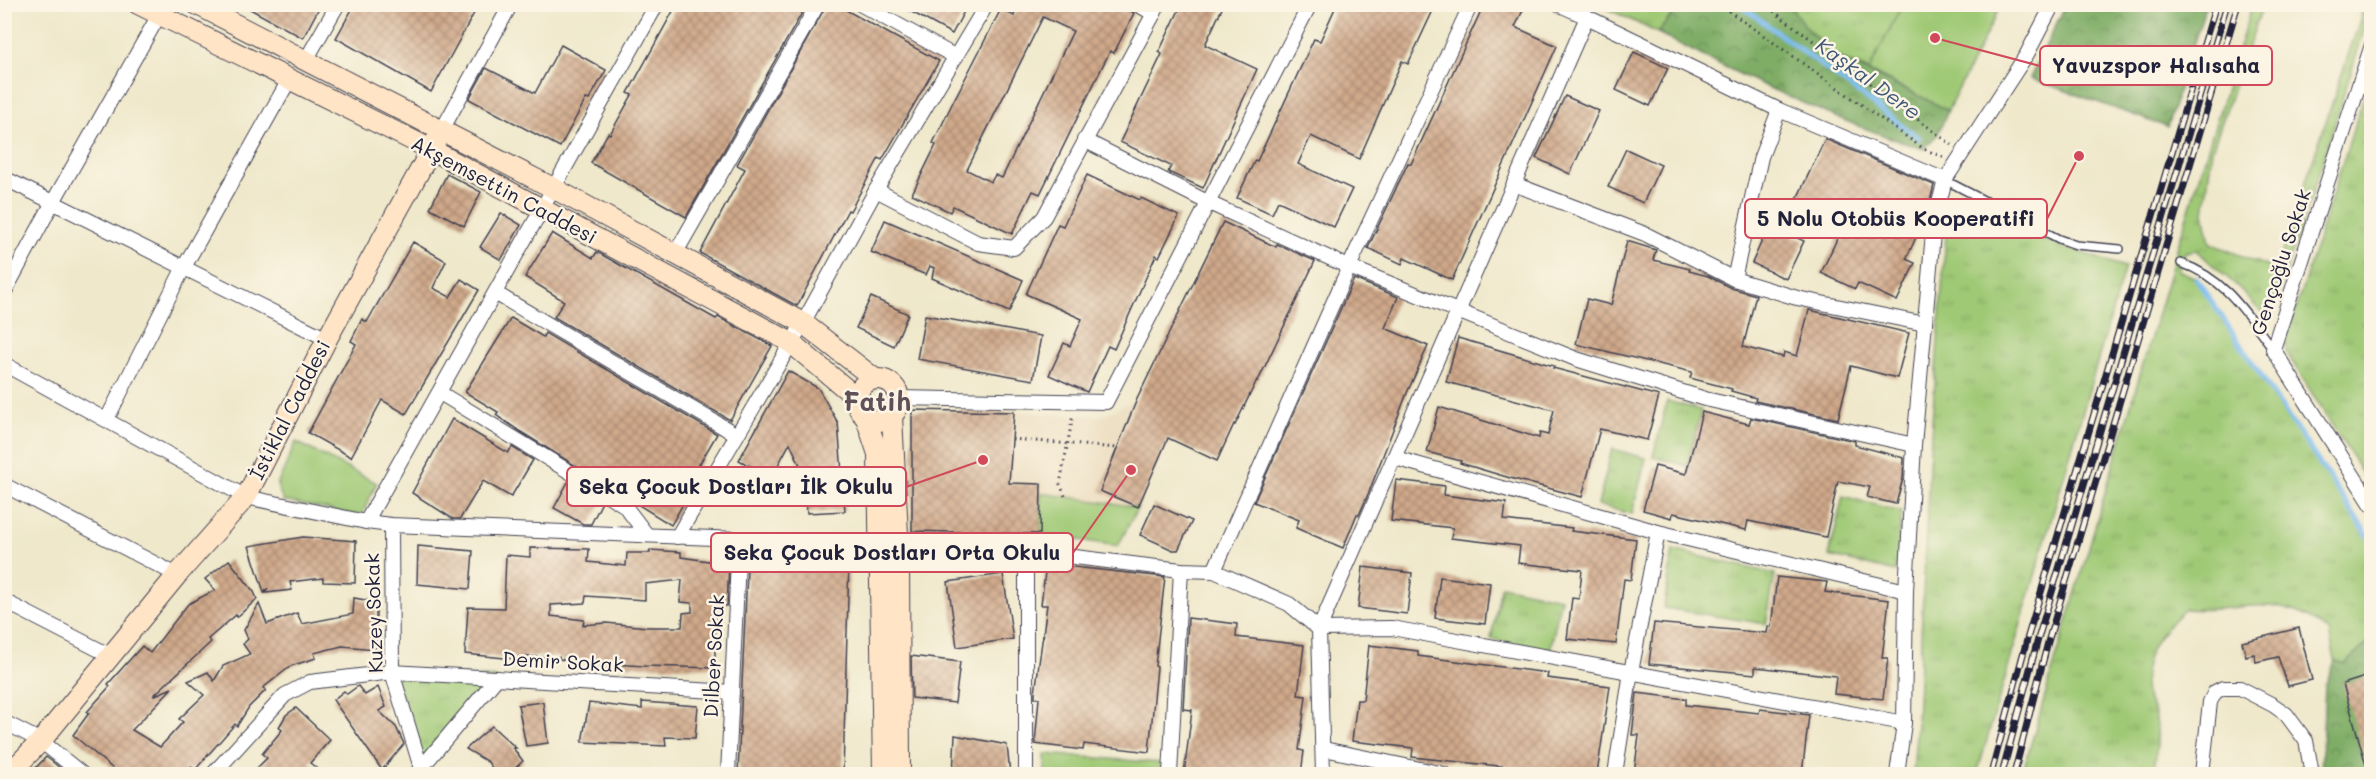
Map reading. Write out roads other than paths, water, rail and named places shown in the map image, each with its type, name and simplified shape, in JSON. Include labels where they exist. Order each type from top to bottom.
[{"type":"main road","name":"Akşemsettin Caddesi","points":[[138,4],[432,150],[790,342],[857,398]]},
{"type":"main road","name":"Akşemsettin Caddesi","points":[[196,4],[554,188],[803,323],[875,379]]},
{"type":"main road","name":"İstiklal Caddesi","points":[[9,774],[41,741],[177,575],[246,497],[327,339],[442,130]]},
{"type":"main road","points":[[883,774],[878,454],[866,418],[859,409],[857,398],[863,386],[875,379],[882,379],[894,385],[899,398],[899,405],[892,416],[899,554],[900,774]]},
{"type":"main road","points":[[866,418],[879,421],[892,416]]},
{"type":"street","points":[[306,60],[338,4]]},
{"type":"street","name":"İstiklal Caddesi","points":[[442,130],[511,4]]},
{"type":"street","points":[[366,522],[657,4]]},
{"type":"street","points":[[675,254],[818,4]]},
{"type":"street","points":[[860,4],[956,57]]},
{"type":"street","points":[[677,537],[803,323],[876,190],[987,4]]},
{"type":"street","points":[[876,190],[978,243],[1014,248],[1044,217],[1156,9],[1137,4]]},
{"type":"street","points":[[899,398],[1106,402],[1310,4]]},
{"type":"street","points":[[1214,571],[1349,267],[1471,4]]},
{"type":"street","points":[[1558,4],[1779,110],[1946,180]]},
{"type":"street","points":[[1897,774],[1904,723],[1906,591],[1914,445],[1934,222],[1946,180],[2027,54],[2053,4]]},
{"type":"street","points":[[4,294],[53,202],[159,15]]},
{"type":"street","points":[[1323,774],[1319,629],[1587,17]]},
{"type":"street","name":"Gençoğlu Sokak","points":[[2372,45],[2273,349],[2372,506]]},
{"type":"street","points":[[107,419],[184,267],[289,80]]},
{"type":"street","points":[[1734,279],[1761,157],[1779,110]]},
{"type":"street","points":[[1084,140],[1209,203],[1349,267],[1576,359],[1705,399],[1914,445]]},
{"type":"street","points":[[4,178],[327,339]]},
{"type":"street","points":[[1514,184],[1645,234],[1734,279],[1797,298],[1925,324]]},
{"type":"street","points":[[495,293],[737,435]]},
{"type":"street","points":[[4,364],[246,497],[366,522],[391,525],[739,539],[879,555],[1026,551],[1181,570],[1214,571],[1288,604],[1319,629],[1392,628],[1904,723]]},
{"type":"street","points":[[440,393],[624,505],[646,535]]},
{"type":"street","points":[[1395,458],[1658,532],[1906,591]]},
{"type":"street","points":[[4,485],[177,575]]},
{"type":"street","name":"Kuzey Sokak","points":[[391,525],[392,672],[418,771]]},
{"type":"street","points":[[1615,774],[1631,672],[1658,532]]},
{"type":"street","name":"Dilber Sokak","points":[[728,774],[739,539]]},
{"type":"street","points":[[1026,551],[1026,774]]},
{"type":"street","points":[[1170,774],[1181,570]]},
{"type":"street","points":[[4,601],[111,656]]},
{"type":"street","name":"Demir Sokak","points":[[213,774],[285,695],[310,682],[392,672],[732,692]]},
{"type":"street","points":[[418,771],[497,678]]},
{"type":"street","points":[[2202,774],[2210,702],[2215,692],[2232,687],[2254,695],[2286,714],[2306,741],[2312,774]]},
{"type":"street","points":[[4,722],[41,741],[82,774]]},
{"type":"street","points":[[1324,748],[1444,774]]},
{"type":"lane","points":[[1946,180],[2059,239],[2076,245],[2120,249]]},
{"type":"lane","points":[[2181,263],[2197,269],[2222,286],[2237,300],[2273,349]]},
{"type":"waterway","name":"Kaşkal Dere","points":[[1739,4],[1919,138]]},
{"type":"waterway","points":[[2196,278],[2372,542]]},
{"type":"railway","points":[[1991,774],[2028,636],[2216,4]]},
{"type":"railway","points":[[2002,774],[2038,639],[2227,4]]},
{"type":"railway","points":[[2014,774],[2048,642],[2238,4]]},
{"type":"place","name":"Yavuzspor Halısaha","points":[[1935,38]]},
{"type":"place","name":"5 Nolu Otobüs Kooperatifi","points":[[2079,156]]},
{"type":"place","name":"Seka Çocuk Dostları İlk Okulu","points":[[983,460]]},
{"type":"place","name":"Seka Çocuk Dostları Orta Okulu","points":[[1131,470]]},
{"type":"district","name":"Fatih","points":[[877,402]]}]
